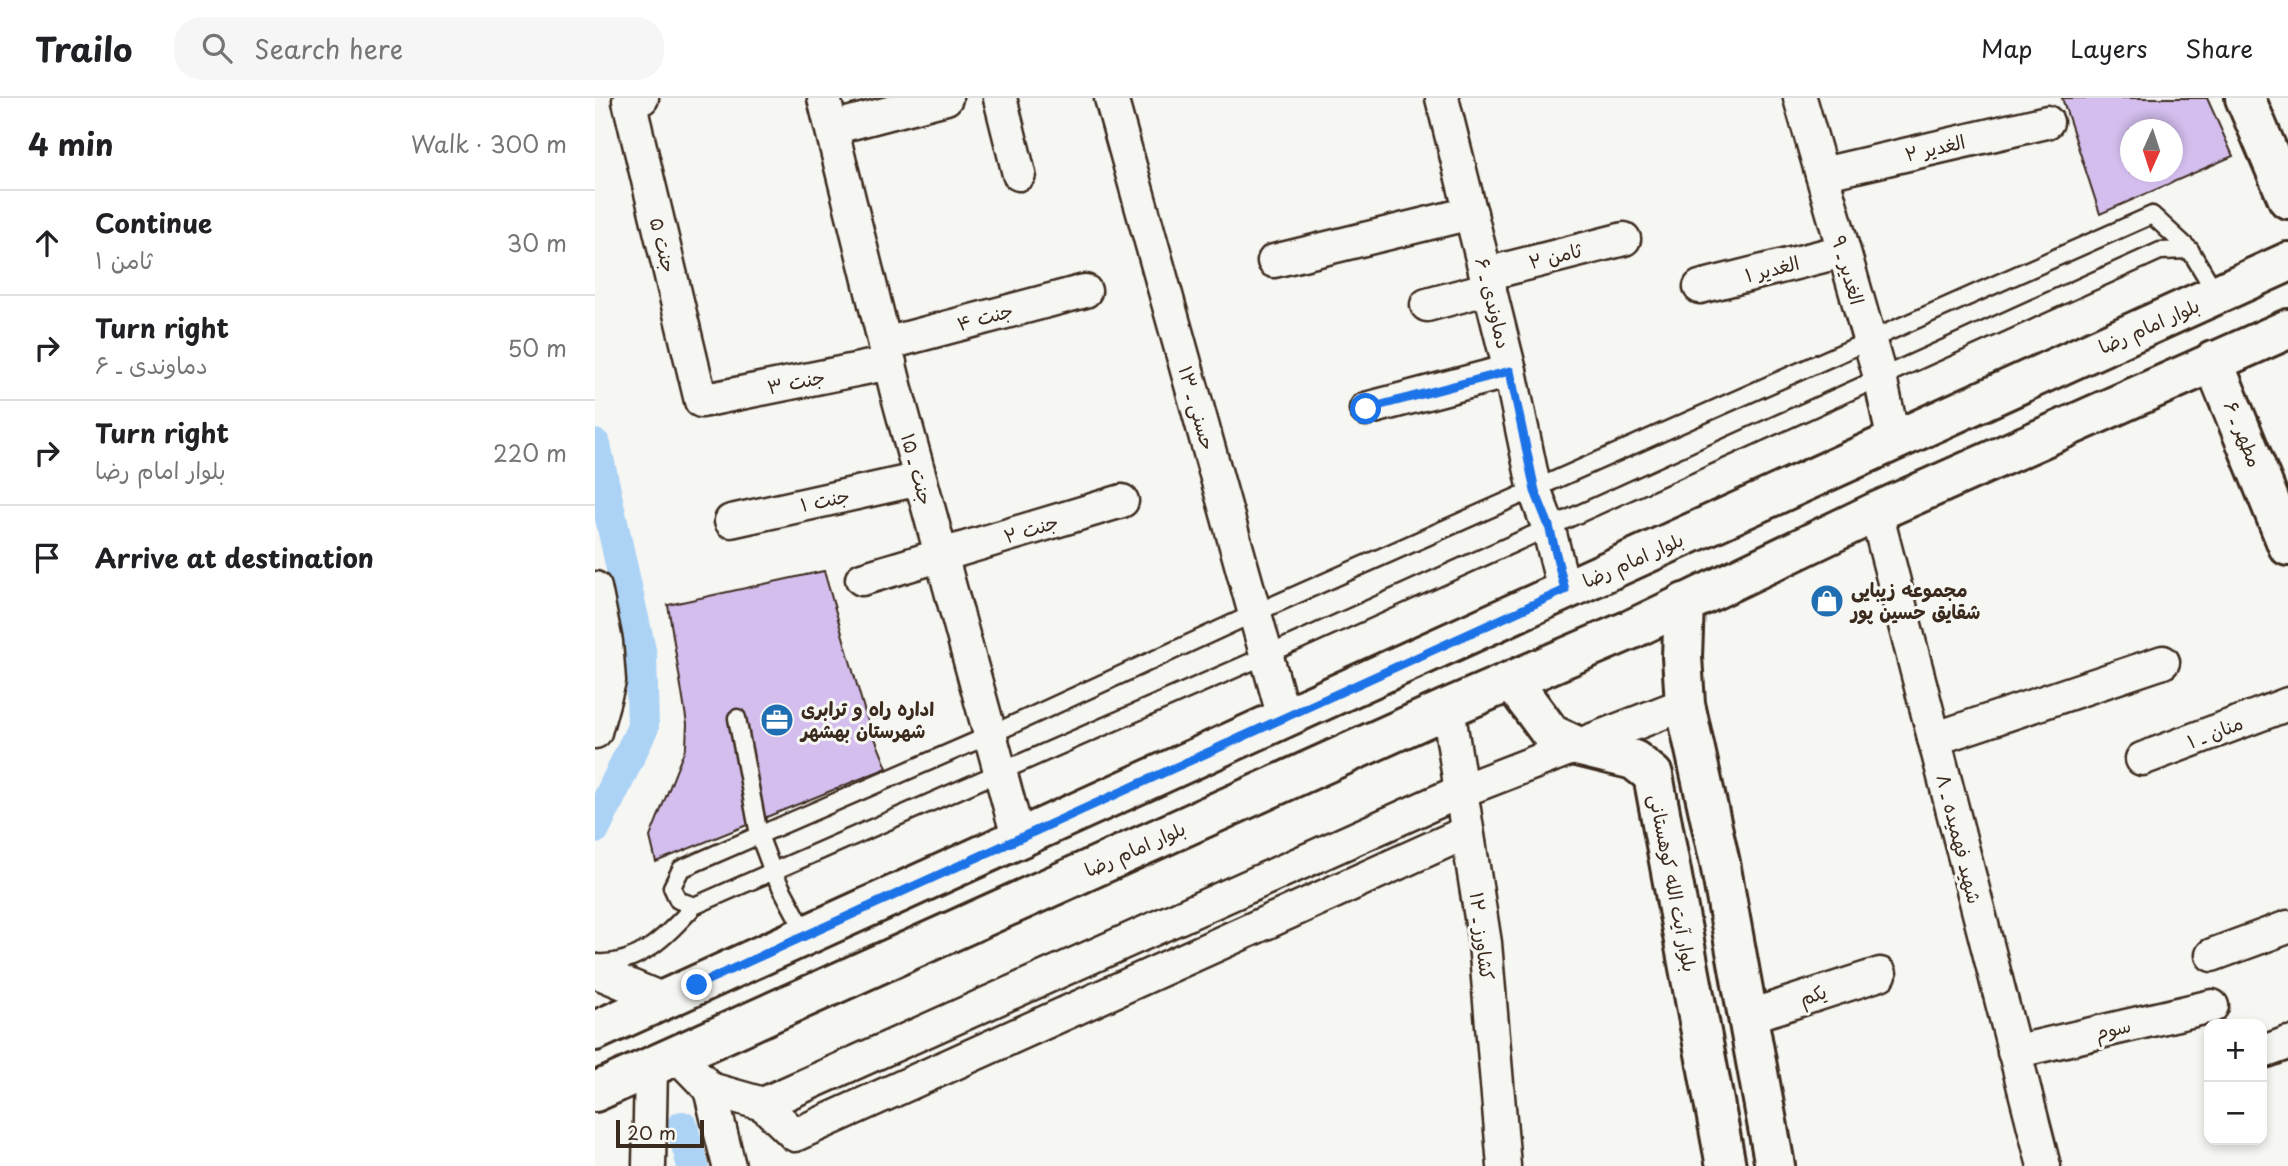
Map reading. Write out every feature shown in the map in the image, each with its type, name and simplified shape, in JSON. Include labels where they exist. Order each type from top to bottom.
[{"type":"main road","points":[[2245,98],[2287,193]]},
{"type":"main road","name":"بلوار امام رضا","points":[[602,1028],[2288,262]]},
{"type":"main road","name":"بلوار امام رضا","points":[[595,1092],[1512,681],[1876,512],[2288,329]]},
{"type":"main road","name":"مطهر ـ ۶","points":[[2213,361],[2288,546]]},
{"type":"main road","points":[[1684,603],[1682,657],[1685,704],[1720,863],[1775,1166]]},
{"type":"main road","name":"بلوار آیت الله کوهستانی","points":[[1512,681],[1551,734],[1577,746],[1634,760],[1653,775],[1726,1166]]},
{"type":"street","points":[[828,113],[946,98]]},
{"type":"street","points":[[1000,98],[1019,174]]},
{"type":"street","name":"حسنی ـ ۱۳","points":[[1111,98],[1284,718]]},
{"type":"street","name":"دماوندی ـ ۶","points":[[1442,98],[1510,371],[1535,491],[1549,526],[1565,590]]},
{"type":"street","name":"الغدیر ـ ۹","points":[[1800,98],[1880,377],[1893,442]]},
{"type":"street","name":"جنت ۵","points":[[633,99],[701,401]]},
{"type":"street","name":"جنت ـ ۱۵","points":[[828,113],[887,354],[1018,838]]},
{"type":"street","name":"الغدیر ۲","points":[[1822,174],[2047,122]]},
{"type":"street","points":[[1274,261],[1471,213]]},
{"type":"street","name":"ثامن ۲","points":[[1427,305],[1488,281],[1624,239]]},
{"type":"street","name":"الغدیر ۱","points":[[1700,287],[1843,251]]},
{"type":"street","name":"جنت ۴","points":[[887,354],[1085,291]]},
{"type":"street","name":"جنت ۳","points":[[701,401],[887,354]]},
{"type":"street","points":[[1366,409],[1510,371]]},
{"type":"street","name":"جنت ۱","points":[[731,521],[920,479]]},
{"type":"street","name":"جنت ۲","points":[[862,579],[1122,501]]},
{"type":"street","name":"شهید فهمیده ـ ۸","points":[[1876,512],[2044,1166]]},
{"type":"street","points":[[595,588],[609,681],[595,732]]},
{"type":"street","points":[[1934,739],[2163,663]]},
{"type":"street","points":[[763,1104],[1461,791],[1685,704]]},
{"type":"street","name":"منان ـ ۱","points":[[2142,759],[2288,704]]},
{"type":"street","name":"کشاورز ـ ۱۲","points":[[1448,708],[1485,943],[1504,1166]]},
{"type":"street","points":[[649,1166],[664,1061],[710,1089],[763,1104],[795,1135],[1467,832]]},
{"type":"street","points":[[1293,866],[1285,881],[1287,893],[1314,902]]},
{"type":"street","points":[[1244,888],[1260,889],[1271,898],[1270,922]]},
{"type":"street","points":[[2212,955],[2288,927]]},
{"type":"street","points":[[595,971],[681,992]]},
{"type":"street","name":"یکم","points":[[1747,1017],[1880,974]]},
{"type":"street","name":"سوم","points":[[2014,1052],[2212,1006]]},
{"type":"street","points":[[710,1089],[730,1166]]},
{"type":"lane","points":[[694,906],[678,900],[672,887],[681,869],[990,735],[1255,613],[2152,215],[2190,250],[2217,295]]},
{"type":"lane","points":[[595,963],[615,964],[659,943],[694,906],[1266,655],[2160,251],[2190,250]]},
{"type":"lane","points":[[737,719],[759,835],[773,872],[806,934]]},
{"type":"building","points":[[2062,98],[2207,98],[2233,156],[2183,178],[2183,119],[2120,119],[2120,182],[2173,182],[2100,214]]},
{"type":"building","name":"اداره راه و ترابری شهرستان بهشهر","points":[[824,571],[866,716],[887,768],[656,862],[650,837],[686,746],[687,724],[668,605]]},
{"type":"waterway","points":[[595,445],[641,655],[643,727],[595,828]]},
{"type":"waterway","points":[[682,1127],[693,1166]]},
{"type":"place","name":"مجموعه زیبایی شقایق حسین پور","points":[[1827,601]]},
{"type":"place","name":"اداره راه و ترابری شهرستان بهشهر","points":[[777,720]]},
{"type":"route","points":[[697,985],[1565,590],[1549,526],[1535,491],[1510,371],[1366,409]]}]
